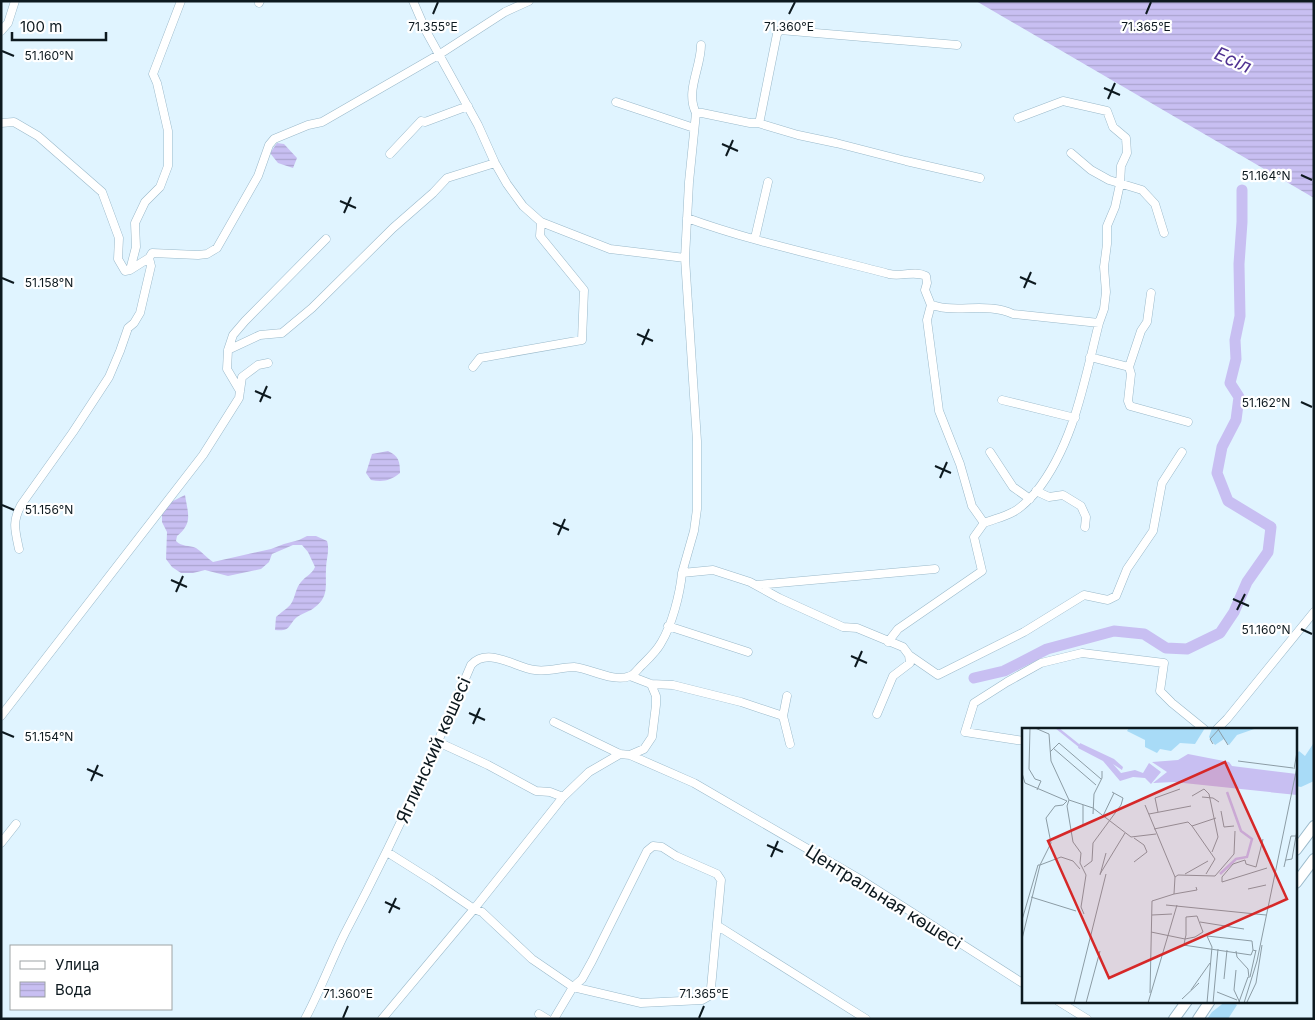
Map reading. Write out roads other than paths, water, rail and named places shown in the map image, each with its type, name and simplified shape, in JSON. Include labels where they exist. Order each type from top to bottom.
[{"type":"main road","points":[[1298,847],[1314,826]]},
{"type":"main road","points":[[1298,880],[1314,859]]},
{"type":"main road","points":[[1174,1019],[1186,1002]]},
{"type":"main road","points":[[1198,1019],[1209,1002]]},
{"type":"street","points":[[1,31],[8,23],[14,1]]},
{"type":"street","points":[[130,270],[136,247],[135,223],[145,202],[160,187],[168,166],[168,131],[159,90],[153,74],[182,1]]},
{"type":"street","points":[[413,1],[426,31],[468,106],[495,163],[523,206],[541,222],[610,249],[685,258]]},
{"type":"street","points":[[1,123],[14,122],[38,136],[102,192],[119,238],[118,259],[125,271],[130,270],[149,258],[152,253],[207,254],[217,248],[258,176],[269,145],[274,139],[308,125],[322,122],[440,54],[505,12],[529,1]]},
{"type":"street","points":[[758,123],[777,34],[780,30],[957,45]]},
{"type":"street","points":[[701,45],[701,57],[695,74],[691,103],[696,113],[689,182],[685,258],[697,441],[697,509],[694,531],[681,584],[668,626],[661,643],[650,657],[630,676],[651,684],[673,685],[741,702],[783,716]]},
{"type":"street","points":[[888,642],[898,629],[982,571],[974,537],[984,523],[1014,512],[1030,499],[1049,475],[1065,444],[1075,418],[1104,309],[1106,292],[1104,267],[1107,226],[1115,207],[1120,184],[1121,166],[1127,153],[1126,138],[1113,127],[1107,111],[1063,101],[1018,118]]},
{"type":"street","points":[[616,102],[694,128]]},
{"type":"street","points":[[390,154],[421,121],[424,122],[468,106]]},
{"type":"street","points":[[696,113],[758,123],[798,135],[836,142],[980,178]]},
{"type":"street","points":[[1071,153],[1091,170],[1109,180],[1142,190],[1155,204],[1164,233]]},
{"type":"street","points":[[228,350],[260,336],[282,333],[312,308],[394,228],[434,194],[447,178],[495,163]]},
{"type":"street","points":[[755,238],[768,182]]},
{"type":"street","points":[[687,218],[730,233],[894,275],[919,272],[926,276],[926,290],[930,305],[927,320],[939,411],[960,464],[972,506],[984,523]]},
{"type":"street","points":[[473,367],[480,358],[582,340],[584,290],[540,236],[541,222]]},
{"type":"street","points":[[240,390],[227,369],[228,350],[233,335],[326,239]]},
{"type":"street","points":[[19,549],[14,529],[15,517],[21,505],[73,432],[108,377],[128,328],[134,323],[140,313],[151,266],[149,258]]},
{"type":"street","points":[[1151,293],[1147,322],[1141,331],[1129,367],[1131,374],[1128,401],[1130,406],[1188,422]]},
{"type":"street","points":[[930,305],[945,308],[1005,310],[1013,314],[1099,324]]},
{"type":"street","points":[[1090,357],[1129,367]]},
{"type":"street","points":[[1,716],[203,455],[239,398],[242,377],[258,365],[268,363]]},
{"type":"street","points":[[1002,400],[1075,418]]},
{"type":"street","points":[[990,452],[1013,487],[1030,499]]},
{"type":"street","points":[[682,574],[713,570],[757,586],[843,627],[857,628],[903,647],[909,655],[938,675],[1024,632],[1084,595],[1108,600],[1116,596],[1127,569],[1153,531],[1162,483],[1182,452]]},
{"type":"street","points":[[1036,491],[1050,497],[1063,495],[1081,506],[1086,517],[1085,527]]},
{"type":"street","points":[[757,586],[935,569]]},
{"type":"street","points":[[1219,728],[1314,612]]},
{"type":"street","points":[[668,626],[748,652]]},
{"type":"street","points":[[1022,741],[964,732],[974,703],[1007,682],[1041,664],[1082,653],[1164,664],[1160,691],[1203,728]]},
{"type":"street","points":[[877,714],[893,676],[910,663],[909,655]]},
{"type":"street","name":"Яглинский көшесі","points":[[305,1019],[345,933],[387,852],[471,666],[476,660],[482,658],[501,659],[534,670],[574,667],[613,677],[630,676]]},
{"type":"street","points":[[630,755],[644,749],[652,737],[656,696],[651,684]]},
{"type":"street","points":[[787,696],[783,716],[790,744]]},
{"type":"street","name":"Центральная көшесі","points":[[554,722],[620,754],[630,755],[694,783],[863,881],[1022,983]]},
{"type":"street","points":[[438,742],[488,765],[536,792],[550,792],[563,797]]},
{"type":"street","points":[[382,1019],[474,909],[563,797],[589,772],[620,754]]},
{"type":"street","points":[[1,843],[16,824]]},
{"type":"street","points":[[387,852],[433,880],[474,909],[482,912],[532,960],[573,986],[641,1003],[702,1000],[709,996],[718,926],[721,880],[717,874],[676,856],[662,847],[653,846],[647,851],[582,979],[573,986],[554,1019]]},
{"type":"street","points":[[718,926],[866,1019]]},
{"type":"street","points":[[1060,1002],[1087,1019]]},
{"type":"street","points":[[539,1014],[547,1019]]},
{"type":"water","name":"Есіл","points":[[976,1],[1314,1],[1314,198]]},
{"type":"water","points":[[277,143],[284,144],[297,158],[293,168],[278,163],[270,153]]},
{"type":"water","points":[[388,451],[395,455],[398,460],[400,473],[386,480],[371,480],[366,473],[372,454]]},
{"type":"water","points":[[185,495],[188,518],[185,527],[177,536],[176,541],[196,548],[213,562],[271,549],[307,536],[316,536],[327,541],[326,587],[324,596],[317,606],[297,617],[287,629],[275,630],[276,617],[290,605],[299,584],[315,567],[308,552],[302,545],[293,545],[272,554],[269,562],[261,569],[228,576],[205,570],[181,573],[172,567],[166,559],[167,532],[162,522],[162,513],[171,502]]},
{"type":"waterway","points":[[974,678],[1004,671],[1047,649],[1114,631],[1144,634],[1166,648],[1187,649],[1220,633],[1234,612],[1247,582],[1268,552],[1271,527],[1228,501],[1217,473],[1222,447],[1236,420],[1239,397],[1230,383],[1236,359],[1235,340],[1240,316],[1239,264],[1242,190]]}]
